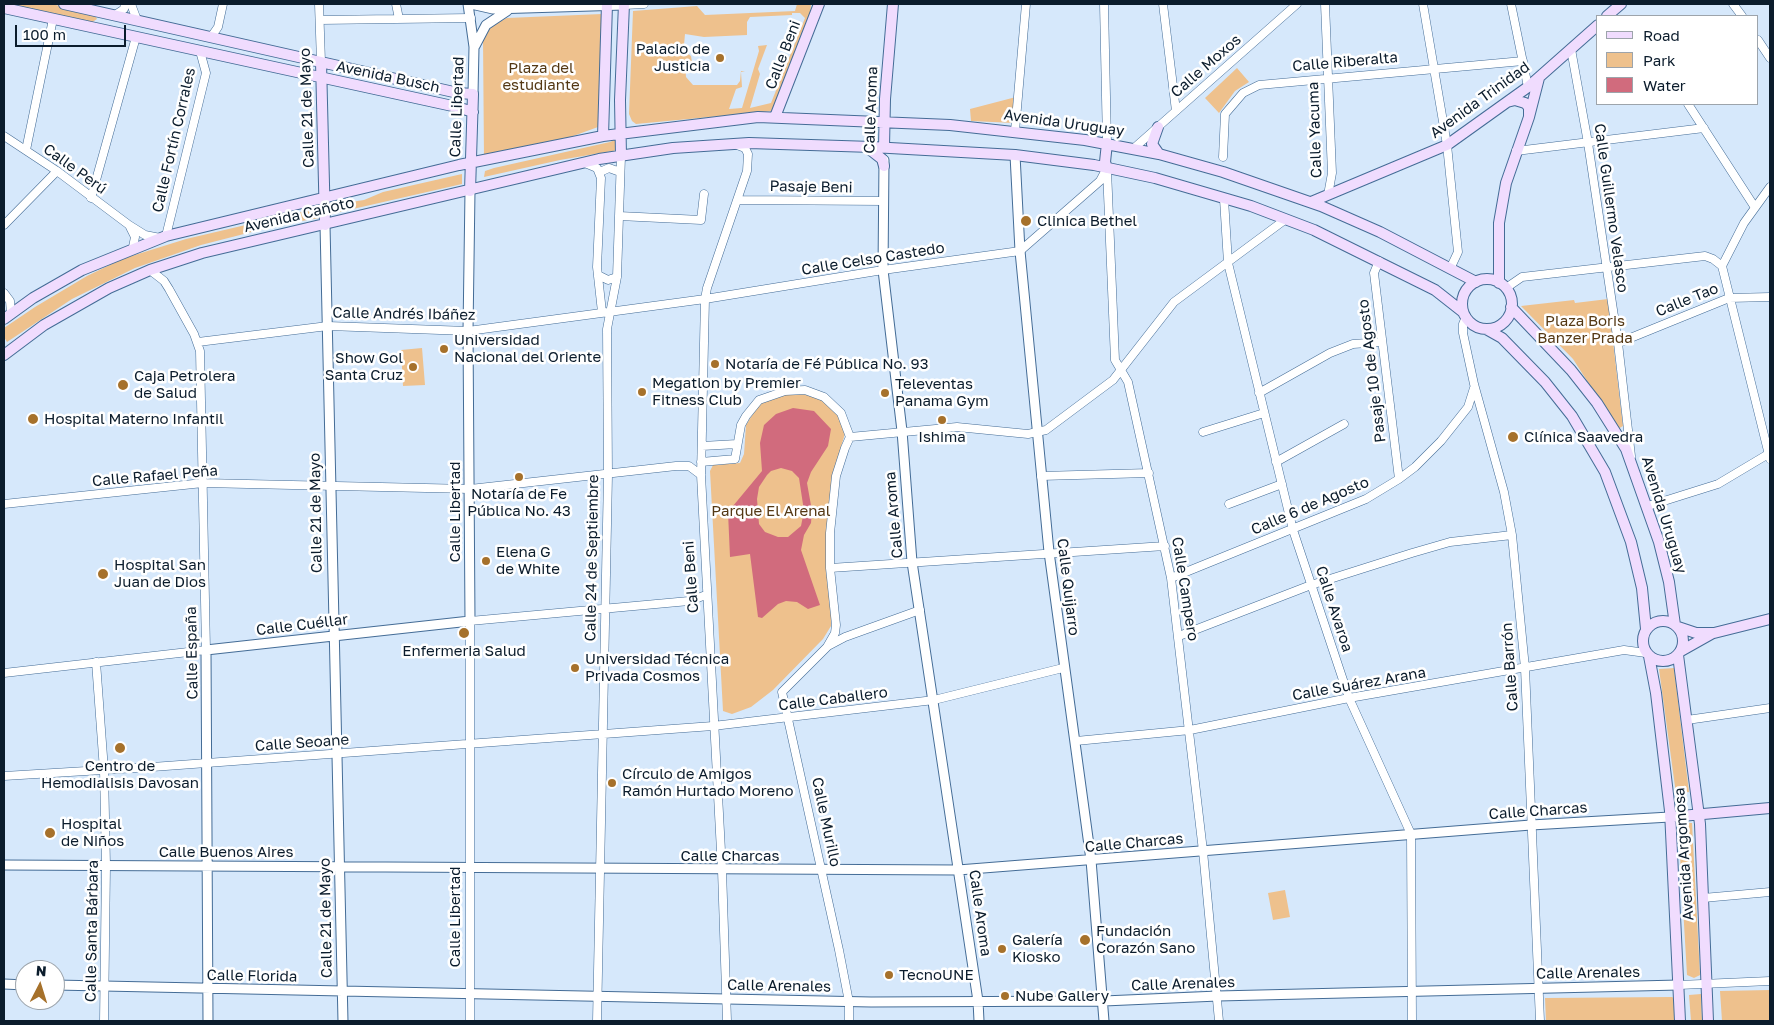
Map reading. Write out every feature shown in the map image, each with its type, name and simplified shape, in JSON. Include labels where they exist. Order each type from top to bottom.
[{"type":"main road","name":"Avenida Busch","points":[[64,4],[458,93],[473,94]]},
{"type":"main road","points":[[603,136],[607,4]]},
{"type":"main road","points":[[624,4],[622,156],[672,148],[736,144],[865,146],[1015,155],[1107,168],[1155,178],[1224,198],[1286,219],[1379,261],[1440,293],[1478,328],[1486,329],[1502,338],[1546,382],[1572,416],[1602,465],[1615,494],[1632,542],[1642,588],[1646,628],[1642,638],[1648,654],[1661,661],[1670,660],[1714,632]]},
{"type":"main road","name":"Calle Beni","points":[[775,117],[819,4]]},
{"type":"main road","name":"Calle Aroma","points":[[884,147],[885,99],[893,4]]},
{"type":"main road","points":[[1608,15],[1619,4]]},
{"type":"main road","name":"Avenida Busch","points":[[4,8],[473,112]]},
{"type":"main road","points":[[94,28],[100,23],[99,12]]},
{"type":"main road","points":[[115,32],[110,24],[116,15]]},
{"type":"main road","points":[[136,37],[141,29],[138,20]]},
{"type":"main road","points":[[154,41],[150,34],[152,26],[156,24]]},
{"type":"main road","name":"Avenida Trinidad","points":[[1311,202],[1447,145],[1528,87],[1596,27]]},
{"type":"main road","name":"Calle 21 de Mayo","points":[[321,62],[325,225]]},
{"type":"main road","points":[[335,81],[330,73],[337,66]]},
{"type":"main road","points":[[1486,329],[1502,324],[1508,316],[1511,307],[1511,300],[1503,286],[1499,223],[1506,184],[1529,117],[1539,78]]},
{"type":"main road","points":[[457,107],[460,102],[458,93]]},
{"type":"main road","name":"Calle Libertad","points":[[470,191],[473,94]]},
{"type":"main road","points":[[861,121],[875,112],[885,99]]},
{"type":"main road","points":[[1506,103],[1515,100],[1525,103],[1530,110],[1529,117]]},
{"type":"main road","name":"Avenida Uruguay","points":[[622,133],[738,119],[775,117],[1015,131],[1107,143],[1159,154],[1223,172],[1311,202],[1352,218],[1476,282]]},
{"type":"main road","points":[[1158,127],[1152,144],[1159,154]]},
{"type":"main road","name":"Avenida Cañoto","points":[[7,317],[66,279],[133,247],[163,237],[470,163],[622,133]]},
{"type":"main road","points":[[1107,143],[1105,162],[1107,168]]},
{"type":"main road","points":[[865,146],[882,158],[884,166]]},
{"type":"main road","name":"Avenida Cañoto","points":[[6,349],[76,305],[150,270],[202,252],[325,225],[583,163],[622,156]]},
{"type":"main road","points":[[1464,315],[1464,296],[1476,282],[1492,280],[1503,286]]},
{"type":"main road","name":"Avenida Uruguay","points":[[1511,307],[1571,370],[1597,403],[1631,460],[1648,506],[1669,582],[1676,626],[1683,636],[1679,653]]},
{"type":"main road","points":[[1646,628],[1662,620],[1696,633],[1714,632],[1770,619]]},
{"type":"main road","name":"Avenida Argomosa","points":[[1679,653],[1699,819],[1708,1021]]},
{"type":"main road","name":"Avenida Argomosa","points":[[1648,654],[1656,692],[1670,817],[1680,1021]]},
{"type":"main road","points":[[1670,817],[1699,819],[1712,813],[1770,808]]},
{"type":"street","points":[[116,15],[124,9],[125,4]]},
{"type":"street","points":[[131,4],[138,20]]},
{"type":"street","points":[[211,37],[218,27],[223,4]]},
{"type":"street","name":"Calle 21 de Mayo","points":[[320,4],[321,62]]},
{"type":"street","points":[[396,4],[399,19]]},
{"type":"street","points":[[469,4],[484,8],[512,9],[644,4]]},
{"type":"street","name":"Calle Libertad","points":[[469,4],[474,47],[473,94]]},
{"type":"street","points":[[1015,131],[1026,4]]},
{"type":"street","points":[[1104,4],[1107,143]]},
{"type":"street","points":[[1163,4],[1176,111]]},
{"type":"street","name":"Calle Moxos","points":[[1134,149],[1297,4]]},
{"type":"street","name":"Calle Yacuma","points":[[1325,4],[1332,173],[1328,195]]},
{"type":"street","points":[[1423,4],[1447,145],[1458,252],[1450,269]]},
{"type":"street","points":[[1511,4],[1528,87]]},
{"type":"street","points":[[1733,4],[1741,15]]},
{"type":"street","points":[[474,47],[486,25],[498,15],[512,9]]},
{"type":"street","points":[[320,20],[470,18]]},
{"type":"street","points":[[26,150],[54,19]]},
{"type":"street","points":[[91,198],[136,37]]},
{"type":"street","points":[[1759,42],[1770,58]]},
{"type":"street","name":"Calle Guillermo Velasco","points":[[1571,49],[1588,143],[1618,343],[1631,460]]},
{"type":"street","name":"Calle Fortín Corrales","points":[[163,237],[206,73],[200,51]]},
{"type":"street","name":"Calle Riberalta","points":[[1223,157],[1225,114],[1243,93],[1250,88],[1272,82],[1522,61]]},
{"type":"street","points":[[1689,105],[1754,206]]},
{"type":"street","points":[[1516,151],[1704,128]]},
{"type":"street","name":"Calle Perú","points":[[4,136],[57,171],[91,198],[146,236],[163,237]]},
{"type":"street","name":"Calle Beni","points":[[727,1021],[728,999],[722,870],[706,594],[701,462],[705,299],[707,288],[747,171],[749,156],[745,148],[736,144]]},
{"type":"street","name":"Calle Aroma","points":[[884,147],[883,270],[902,431],[912,562],[978,1001],[979,1021]]},
{"type":"street","name":"Calle Quijarro","points":[[1015,155],[1020,251],[1041,476],[1063,668],[1076,740],[1091,860],[1104,1001],[1104,1021]]},
{"type":"street","name":"Calle 24 de Septiembre","points":[[606,311],[617,277],[622,156]]},
{"type":"street","points":[[583,163],[590,164],[600,172],[608,168],[620,172]]},
{"type":"street","points":[[1020,251],[1100,182],[1107,168]]},
{"type":"street","name":"Calle Campero","points":[[1107,168],[1115,360],[1128,382],[1171,578],[1190,730],[1219,1021]]},
{"type":"street","points":[[4,225],[57,171]]},
{"type":"street","name":"Calle 24 de Septiembre","points":[[597,1021],[598,868],[608,475],[607,329],[606,311],[598,275],[600,172]]},
{"type":"street","points":[[1648,506],[1718,484],[1770,455],[1722,266],[1733,241],[1754,206],[1770,187]]},
{"type":"street","name":"Calle Libertad","points":[[470,191],[468,331],[470,489],[470,1021]]},
{"type":"street","points":[[619,216],[701,220],[704,194]]},
{"type":"street","name":"Calle Avaroa","points":[[1224,198],[1228,263],[1293,530],[1348,698],[1411,834],[1412,1021]]},
{"type":"street","name":"Pasaje Beni","points":[[738,200],[884,201]]},
{"type":"street","points":[[701,462],[735,459],[740,425],[759,400],[777,393],[799,389],[815,392],[824,397],[841,413],[850,438],[902,431],[957,427],[1037,433],[1046,430],[1113,380],[1122,371],[1174,302],[1286,219]]},
{"type":"street","points":[[129,225],[135,237],[133,247]]},
{"type":"street","name":"Calle 21 de Mayo","points":[[325,225],[330,486],[339,754],[343,1021]]},
{"type":"street","name":"Calle Celso Castedo","points":[[606,311],[705,299],[883,270],[1020,251]]},
{"type":"street","points":[[1503,286],[1522,277],[1705,256],[1722,266]]},
{"type":"street","name":"Pasaje 10 de Agosto","points":[[1379,261],[1374,273],[1399,479]]},
{"type":"street","name":"Calle España","points":[[150,270],[164,281],[198,342],[200,352],[206,650],[208,1021]]},
{"type":"street","points":[[598,275],[608,280],[617,277]]},
{"type":"street","points":[[4,293],[10,302],[7,317]]},
{"type":"street","name":"Calle Tao","points":[[1618,343],[1729,298],[1770,297]]},
{"type":"street","name":"Calle Andrés Ibáñez","points":[[198,342],[328,326],[468,331],[606,311]]},
{"type":"street","name":"Calle Barrón","points":[[1464,315],[1463,333],[1474,384],[1500,475],[1512,536],[1525,668],[1540,1021]]},
{"type":"street","points":[[1259,393],[1330,353],[1353,344],[1382,342]]},
{"type":"street","name":"Calle 6 de Agosto","points":[[1171,578],[1366,499],[1399,479],[1415,467],[1441,441],[1468,407],[1474,384]]},
{"type":"street","points":[[1203,432],[1264,413]]},
{"type":"street","points":[[1276,462],[1344,424]]},
{"type":"street","name":"Calle Murillo","points":[[827,647],[836,625],[830,568],[830,533],[836,476],[850,438]]},
{"type":"street","points":[[702,446],[737,444]]},
{"type":"street","name":"Calle Rafael Peña","points":[[4,504],[204,483],[470,489],[676,466],[689,466],[701,475]]},
{"type":"street","points":[[1041,476],[1149,473]]},
{"type":"street","points":[[1229,504],[1282,484]]},
{"type":"street","points":[[1179,636],[1311,585],[1450,542],[1512,536]]},
{"type":"street","points":[[830,568],[1049,552],[1165,546]]},
{"type":"street","points":[[605,608],[689,601],[706,594]]},
{"type":"street","name":"Calle Cuéllar","points":[[4,673],[334,634],[605,608]]},
{"type":"street","name":"Calle Murillo","points":[[849,1021],[849,1002],[822,869],[782,692],[827,647],[845,637],[920,610]]},
{"type":"street","name":"Calle Suárez Arana","points":[[1076,740],[1190,730],[1348,698],[1624,650],[1648,654]]},
{"type":"street","name":"Calle Santa Bárbara","points":[[96,662],[104,770],[106,866],[104,1021]]},
{"type":"street","name":"Calle Caballero","points":[[602,733],[713,726],[934,700],[1063,668]]},
{"type":"street","points":[[1687,720],[1770,708]]},
{"type":"street","name":"Calle Seoane","points":[[4,776],[339,754],[470,742],[602,733]]},
{"type":"street","name":"Calle Charcas","points":[[598,868],[958,870],[1531,825],[1670,817]]},
{"type":"street","name":"Calle Buenos Aires","points":[[4,865],[598,868]]},
{"type":"street","points":[[1703,898],[1770,892]]},
{"type":"street","name":"Calle Arenales","points":[[597,997],[849,1002],[1104,1001],[1413,990],[1770,981]]},
{"type":"street","name":"Calle Florida","points":[[65,985],[597,997]]},
{"type":"green space","points":[[4,4],[51,4],[94,13],[97,19],[91,23]]},
{"type":"green space","points":[[797,4],[811,4],[810,18],[773,111],[636,124],[632,121],[629,114],[633,11],[697,6],[705,15],[795,11]],"holes":[[[800,13],[805,18],[771,103],[750,108],[760,74],[758,69],[767,45],[758,46],[759,51],[742,108],[729,109],[736,89],[742,87],[741,72],[745,71],[741,71],[740,81],[737,85],[693,85],[686,77],[685,63],[692,62],[691,56],[687,53],[687,45],[684,45],[685,34],[704,37],[747,35],[747,22],[750,17]]]},
{"type":"green space","name":"Plaza del estudiante","points":[[602,14],[598,127],[565,139],[484,158],[483,39],[491,26],[507,18]]},
{"type":"green space","points":[[1237,68],[1249,82],[1235,91],[1219,113],[1205,98]]},
{"type":"green space","points":[[1016,97],[1014,123],[971,121],[970,109]]},
{"type":"green space","points":[[619,138],[618,150],[560,160],[484,177],[485,171],[494,168],[610,142]]},
{"type":"green space","points":[[462,174],[462,184],[331,214],[331,205],[364,200],[383,192]]},
{"type":"green space","points":[[318,208],[319,218],[279,225],[201,245],[135,268],[72,299],[7,342],[4,337],[4,328],[35,307],[87,276],[122,259],[186,239]]},
{"type":"green space","name":"Plaza Boris Banzer Prada","points":[[1608,299],[1623,426],[1618,429],[1573,359],[1521,306],[1574,300],[1575,303]]},
{"type":"green space","name":"Show Gol Santa Cruz","points":[[422,348],[425,385],[403,386],[401,350]]},
{"type":"green space","name":"Parque El Arenal","points":[[793,393],[806,393],[818,397],[830,405],[846,430],[833,475],[827,530],[826,562],[831,597],[831,626],[823,639],[773,690],[751,707],[732,714],[723,711],[710,471],[713,465],[740,463],[744,454],[746,425],[759,404],[769,399]]},
{"type":"green space","points":[[1674,668],[1689,792],[1676,794],[1659,669]]},
{"type":"green space","points":[[1678,822],[1692,823],[1700,975],[1694,978],[1687,975]]},
{"type":"green space","points":[[1285,890],[1290,917],[1273,920],[1268,893]]},
{"type":"green space","points":[[1770,990],[1770,1021],[1722,1021],[1720,991]]},
{"type":"green space","points":[[1701,994],[1702,1021],[1691,1021],[1689,995]]},
{"type":"green space","points":[[1672,997],[1675,999],[1676,1021],[1546,1021],[1545,998]]},
{"type":"water","points":[[793,408],[814,411],[831,429],[828,446],[811,472],[807,483],[812,511],[811,523],[804,535],[801,550],[820,605],[808,609],[797,602],[786,601],[778,604],[762,618],[758,617],[750,554],[730,557],[728,512],[762,471],[760,443],[764,425],[776,414]],"holes":[[[781,468],[792,471],[799,478],[804,511],[801,526],[788,537],[778,537],[765,532],[759,524],[757,499],[759,487],[771,471]]]},
{"type":"place","name":"Palacio de Justicia","points":[[720,58]]},
{"type":"place","name":"Clinica Bethel","points":[[1026,221]]},
{"type":"place","name":"Universidad Nacional del Oriente","points":[[444,349]]},
{"type":"place","name":"Notaría de Fé Pública No. 93","points":[[715,364]]},
{"type":"place","name":"Show Gol Santa Cruz","points":[[413,367]]},
{"type":"place","name":"Caja Petrolera de Salud","points":[[123,385]]},
{"type":"place","name":"Megatlon by Premier Fitness Club","points":[[642,392]]},
{"type":"place","name":"Televentas Panama Gym","points":[[885,393]]},
{"type":"place","name":"Hospital Materno Infantil","points":[[33,419]]},
{"type":"place","name":"Ishima","points":[[942,420]]},
{"type":"place","name":"Clínica Saavedra","points":[[1513,437]]},
{"type":"place","name":"Notaría de Fe Pública No. 43","points":[[519,477]]},
{"type":"place","name":"Elena G de White","points":[[486,561]]},
{"type":"place","name":"Hospital San Juan de Dios","points":[[103,574]]},
{"type":"place","name":"Enfermeria Salud","points":[[464,633]]},
{"type":"place","name":"Universidad Técnica Privada Cosmos","points":[[575,668]]},
{"type":"place","name":"Centro de Hemodialisis Davosan","points":[[120,748]]},
{"type":"place","name":"Círculo de Amigos Ramón Hurtado Moreno","points":[[612,783]]},
{"type":"place","name":"Hospital de Niños","points":[[50,833]]},
{"type":"place","name":"Fundación Corazón Sano","points":[[1085,940]]},
{"type":"place","name":"Galería Kiosko","points":[[1002,949]]},
{"type":"place","name":"TecnoUNE","points":[[889,975]]},
{"type":"place","name":"Nube Gallery","points":[[1005,996]]}]
